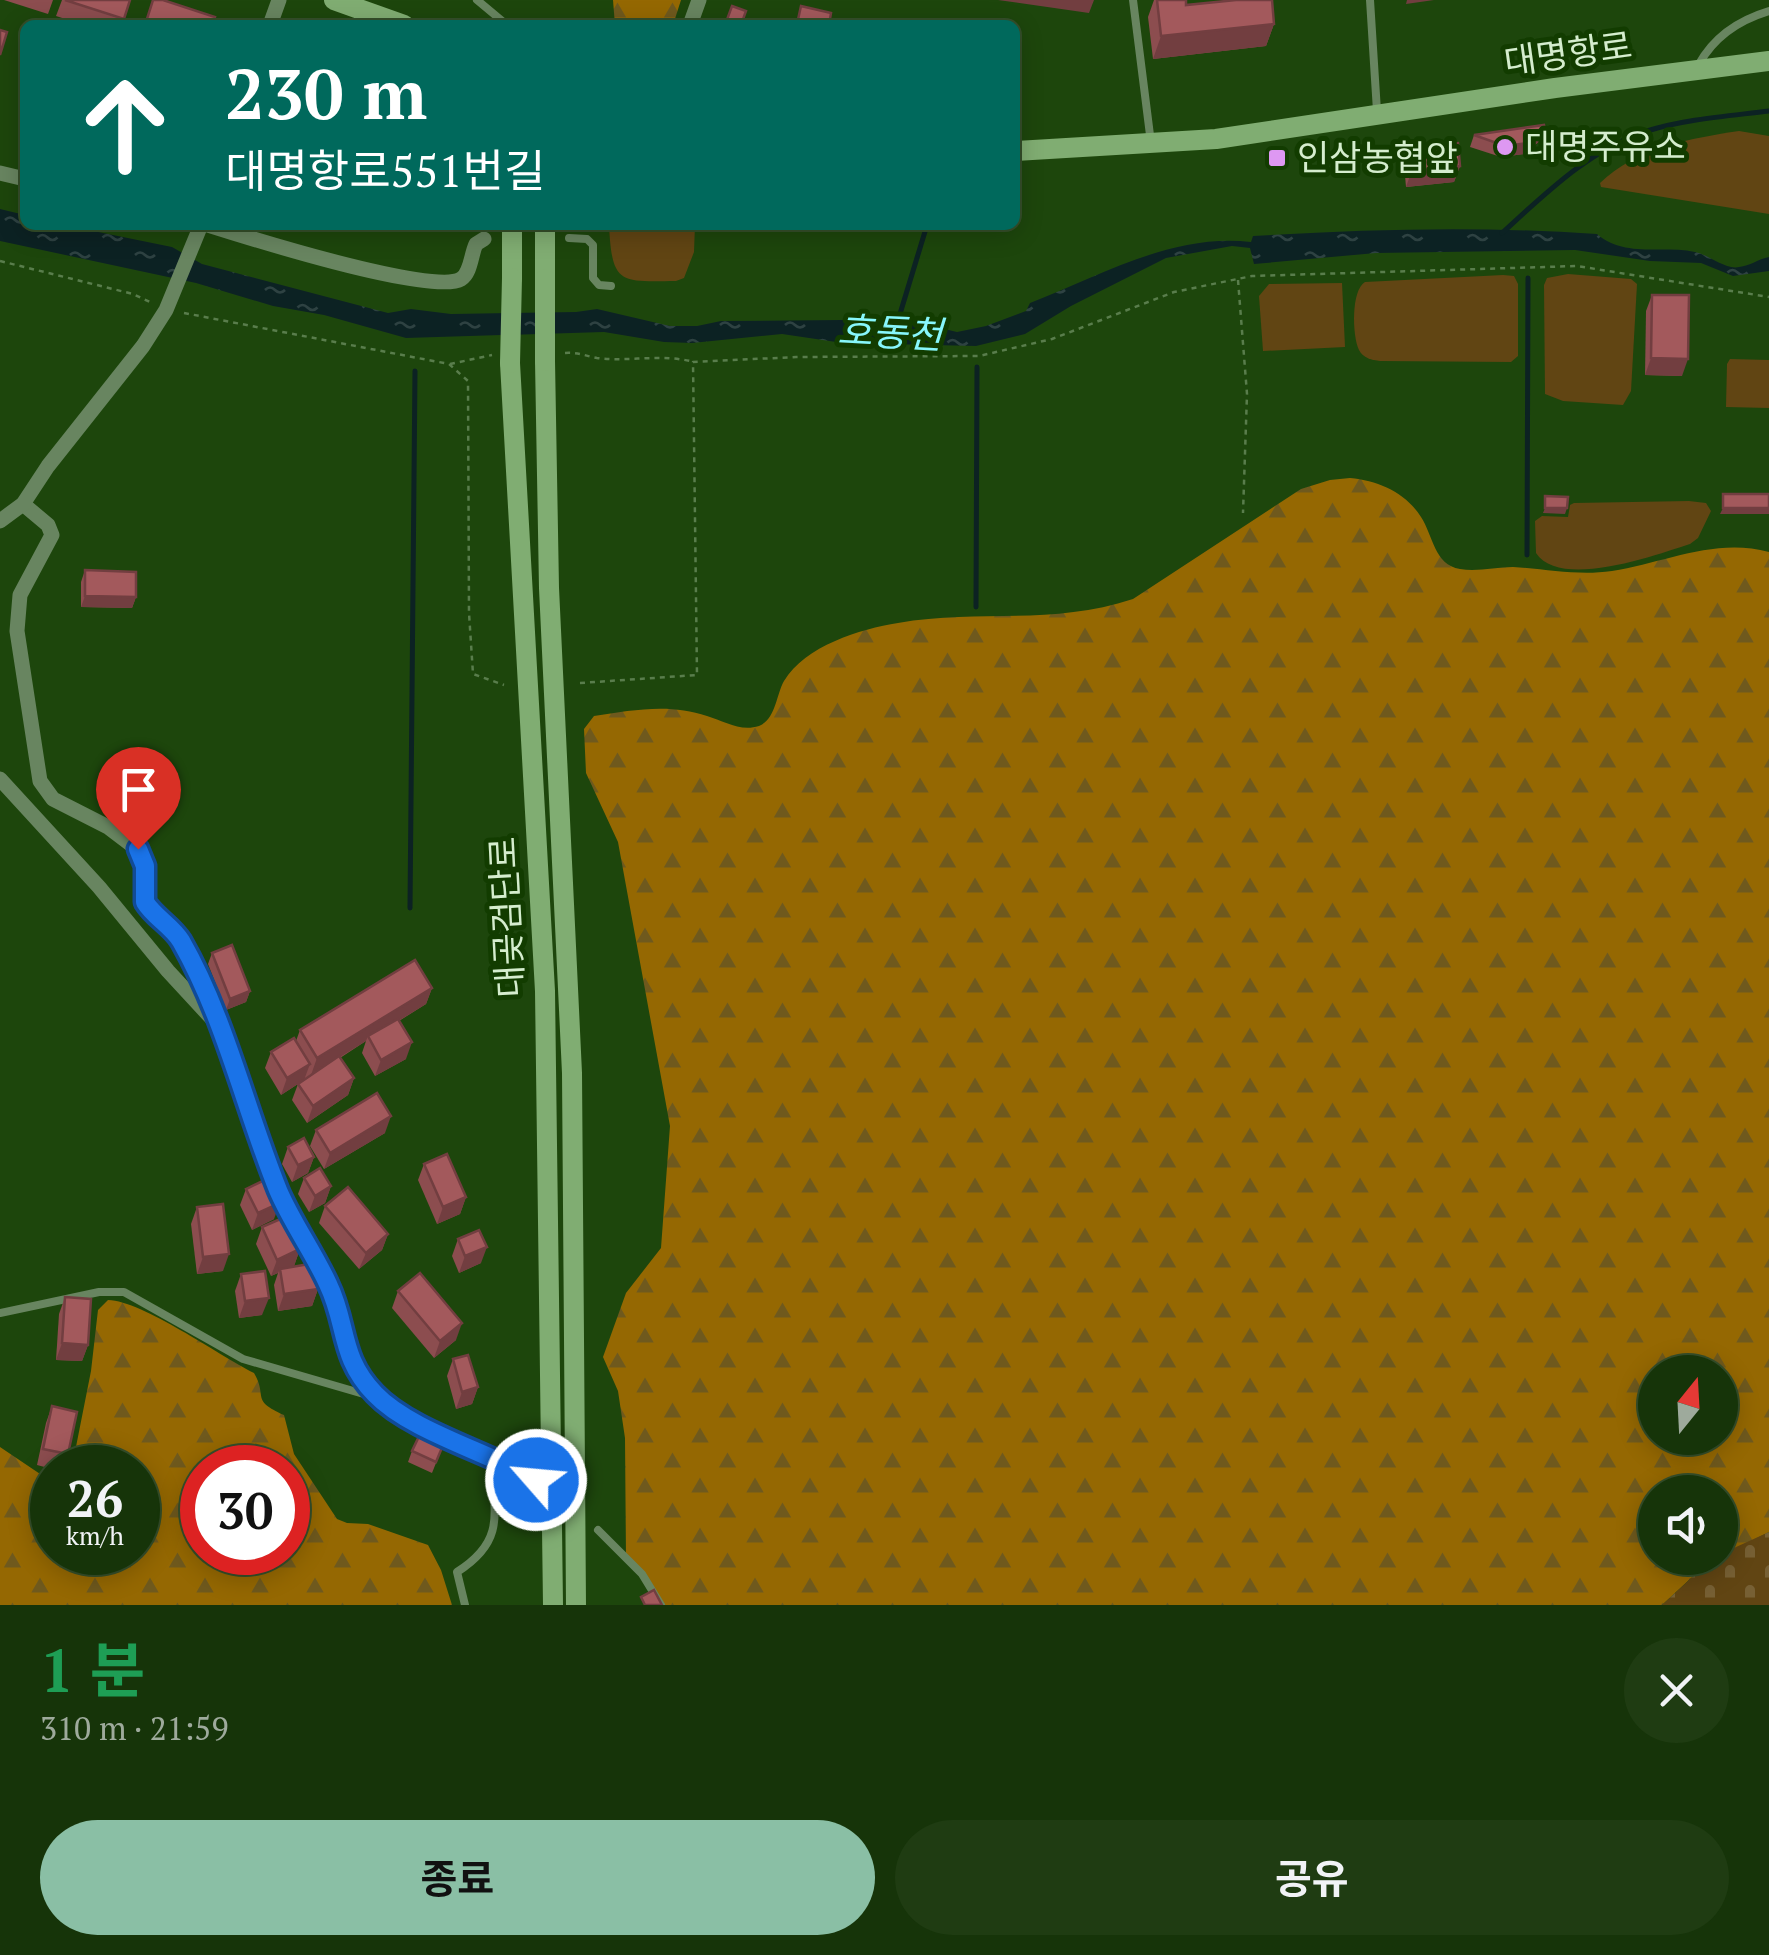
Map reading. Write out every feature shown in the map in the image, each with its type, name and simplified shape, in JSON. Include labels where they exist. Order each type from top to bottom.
[{"type":"main road","points":[[334,0],[390,20]]},
{"type":"main road","name":"대명항로","points":[[1020,151],[1216,139],[1769,60]]},
{"type":"main road","name":"대곶검단로","points":[[512,230],[512,278],[503,359],[545,992],[553,1605]]},
{"type":"main road","name":"대곶검단로","points":[[545,230],[545,280],[553,357],[549,588],[572,1074],[576,1605]]},
{"type":"street","points":[[0,521],[24,504],[48,466],[143,346],[168,304],[202,230]]},
{"type":"street","points":[[215,230],[338,262],[447,282],[461,279],[476,244],[484,239]]},
{"type":"street","points":[[24,504],[48,525],[52,535],[20,595],[17,631],[40,780],[53,799],[108,827],[138,849],[145,866],[145,902],[178,936],[200,979],[277,1188],[333,1294],[340,1331],[353,1365],[379,1398],[440,1435],[536,1480]]},
{"type":"street","points":[[0,779],[100,887],[217,1024]]},
{"type":"lane","points":[[478,0],[500,20]]},
{"type":"lane","points":[[1132,0],[1151,143]]},
{"type":"lane","points":[[1370,0],[1377,115]]},
{"type":"lane","points":[[1696,70],[1720,36],[1769,10]]},
{"type":"lane","points":[[569,238],[586,239],[592,245],[593,278],[599,285],[611,286]]},
{"type":"lane","points":[[0,1313],[99,1292],[124,1292],[243,1359],[379,1398]]},
{"type":"lane","points":[[465,1605],[457,1572],[479,1558],[494,1534],[490,1457]]},
{"type":"lane","points":[[598,1530],[642,1574],[661,1605]]},
{"type":"path","points":[[0,261],[168,304],[449,364],[503,359]]},
{"type":"path","points":[[553,357],[578,352],[596,358],[674,358],[693,362],[979,356],[1052,340],[1174,292],[1238,279],[1392,270],[1577,266],[1769,297]]},
{"type":"path","points":[[1238,279],[1247,394],[1243,514]]},
{"type":"path","points":[[580,683],[697,675],[693,362]]},
{"type":"path","points":[[449,364],[468,381],[473,674],[504,685]]},
{"type":"green space","points":[[613,0],[681,0],[675,20],[615,20]]},
{"type":"green space","points":[[1739,131],[1769,136],[1769,214],[1601,187],[1600,183],[1614,171],[1647,153],[1684,141]]},
{"type":"green space","points":[[610,230],[695,230],[694,252],[684,278],[676,281],[642,281],[622,276],[613,259]]},
{"type":"green space","points":[[1568,274],[1631,279],[1637,284],[1631,391],[1623,405],[1563,401],[1545,394],[1544,285],[1547,278]]},
{"type":"green space","points":[[1514,276],[1518,284],[1518,356],[1511,362],[1380,361],[1365,357],[1359,350],[1354,314],[1357,294],[1365,282]]},
{"type":"green space","points":[[1342,283],[1345,347],[1263,351],[1259,296],[1269,284]]},
{"type":"green space","points":[[1730,359],[1769,360],[1769,408],[1726,407]]},
{"type":"green space","points":[[1350,478],[1399,494],[1421,517],[1439,556],[1460,569],[1513,567],[1599,572],[1709,549],[1769,552],[1769,1532],[1738,1548],[1738,1475],[1638,1475],[1638,1575],[1694,1575],[1662,1605],[661,1605],[626,1558],[625,1438],[618,1391],[603,1357],[626,1293],[661,1248],[670,1126],[618,842],[586,773],[584,729],[594,716],[651,709],[693,712],[739,727],[759,726],[769,718],[793,669],[835,641],[898,623],[1044,615],[1133,599],[1301,489]]},
{"type":"green space","points":[[1574,503],[1706,503],[1711,511],[1698,538],[1690,544],[1633,561],[1586,569],[1548,564],[1536,553],[1535,521],[1542,516],[1568,517]]},
{"type":"green space","points":[[108,1300],[123,1303],[181,1330],[254,1373],[263,1401],[284,1415],[292,1445],[180,1445],[180,1575],[310,1575],[310,1478],[337,1519],[368,1524],[428,1545],[452,1605],[0,1605],[0,1447],[30,1467],[30,1575],[160,1575],[160,1445],[76,1445],[98,1310]]},
{"type":"green space","points":[[1769,1532],[1769,1605],[1662,1605],[1694,1575],[1738,1575],[1738,1546]]},
{"type":"water","name":"호동천","points":[[0,209],[20,214],[20,230],[89,230],[172,247],[202,264],[388,313],[411,309],[451,314],[597,309],[670,326],[721,321],[842,320],[932,326],[957,332],[1026,311],[1030,303],[1137,259],[1193,244],[1251,242],[1253,236],[1468,229],[1597,234],[1619,246],[1695,252],[1734,267],[1769,257],[1769,271],[1733,276],[1701,263],[1650,261],[1575,250],[1376,253],[1254,264],[1250,248],[1232,246],[1166,258],[1025,334],[976,346],[843,343],[782,334],[692,343],[604,332],[406,338],[196,283],[0,241]]},
{"type":"building","points":[[65,0],[130,0],[124,19]]},
{"type":"building","points":[[153,0],[215,17],[214,20],[147,20]]},
{"type":"building","points":[[1157,0],[1186,0],[1186,5],[1272,0],[1274,24],[1161,36]]},
{"type":"building","points":[[732,6],[746,11],[743,20],[727,20]]},
{"type":"building","points":[[801,6],[831,13],[830,20],[798,20]]},
{"type":"building","points":[[0,30],[7,32],[0,55]]},
{"type":"building","points":[[1544,125],[1545,129],[1528,143],[1505,146],[1474,135]]},
{"type":"building","points":[[1458,143],[1460,166],[1412,170],[1410,147]]},
{"type":"building","points":[[1652,295],[1689,295],[1688,359],[1651,358]]},
{"type":"building","points":[[1723,494],[1769,494],[1769,508],[1723,508]]},
{"type":"building","points":[[1545,496],[1568,497],[1567,508],[1545,508]]},
{"type":"building","points":[[85,570],[136,572],[136,597],[85,596]]},
{"type":"building","points":[[232,945],[250,991],[230,999],[212,953]]},
{"type":"building","points":[[415,960],[432,988],[317,1058],[300,1030]]},
{"type":"building","points":[[398,1019],[412,1042],[381,1060],[368,1036]]},
{"type":"building","points":[[294,1038],[310,1064],[287,1078],[271,1052]]},
{"type":"building","points":[[339,1056],[354,1078],[313,1106],[298,1084]]},
{"type":"building","points":[[377,1093],[391,1116],[330,1153],[316,1130]]},
{"type":"building","points":[[304,1138],[314,1157],[298,1165],[288,1147]]},
{"type":"building","points":[[447,1154],[466,1197],[443,1207],[424,1164]]},
{"type":"building","points":[[320,1168],[331,1186],[315,1196],[304,1178]]},
{"type":"building","points":[[269,1178],[280,1203],[258,1213],[246,1189]]},
{"type":"building","points":[[348,1187],[388,1234],[366,1253],[325,1206]]},
{"type":"building","points":[[223,1204],[229,1254],[203,1257],[197,1207]]},
{"type":"building","points":[[285,1217],[300,1249],[277,1260],[262,1227]]},
{"type":"building","points":[[479,1230],[487,1247],[465,1256],[458,1239]]},
{"type":"building","points":[[315,1263],[318,1289],[284,1294],[280,1269]]},
{"type":"building","points":[[265,1271],[269,1298],[245,1301],[241,1274]]},
{"type":"building","points":[[420,1273],[462,1323],[440,1341],[398,1291]]},
{"type":"building","points":[[65,1297],[91,1299],[88,1345],[62,1343]]},
{"type":"building","points":[[468,1355],[478,1387],[462,1392],[453,1359]]},
{"type":"building","points":[[52,1406],[77,1412],[70,1445],[44,1445]]},
{"type":"building","points":[[423,1428],[446,1438],[436,1462],[412,1451]]},
{"type":"building","points":[[654,1590],[662,1605],[645,1605],[641,1597]]},
{"type":"waterway","points":[[1502,233],[1569,174],[1626,139],[1676,124],[1769,111]]},
{"type":"waterway","name":"호동천","points":[[896,327],[925,230]]},
{"type":"waterway","points":[[1527,555],[1528,278]]},
{"type":"waterway","points":[[976,607],[977,367]]},
{"type":"waterway","points":[[410,908],[415,371]]},
{"type":"place","name":"대명주유소","points":[[1505,147]]},
{"type":"place","name":"인삼농협앞","points":[[1277,158]]},
{"type":"route","points":[[138,849],[145,866],[145,902],[178,936],[200,979],[277,1188],[333,1294],[340,1331],[353,1365],[379,1398],[394,1408],[440,1435],[536,1480]]}]
